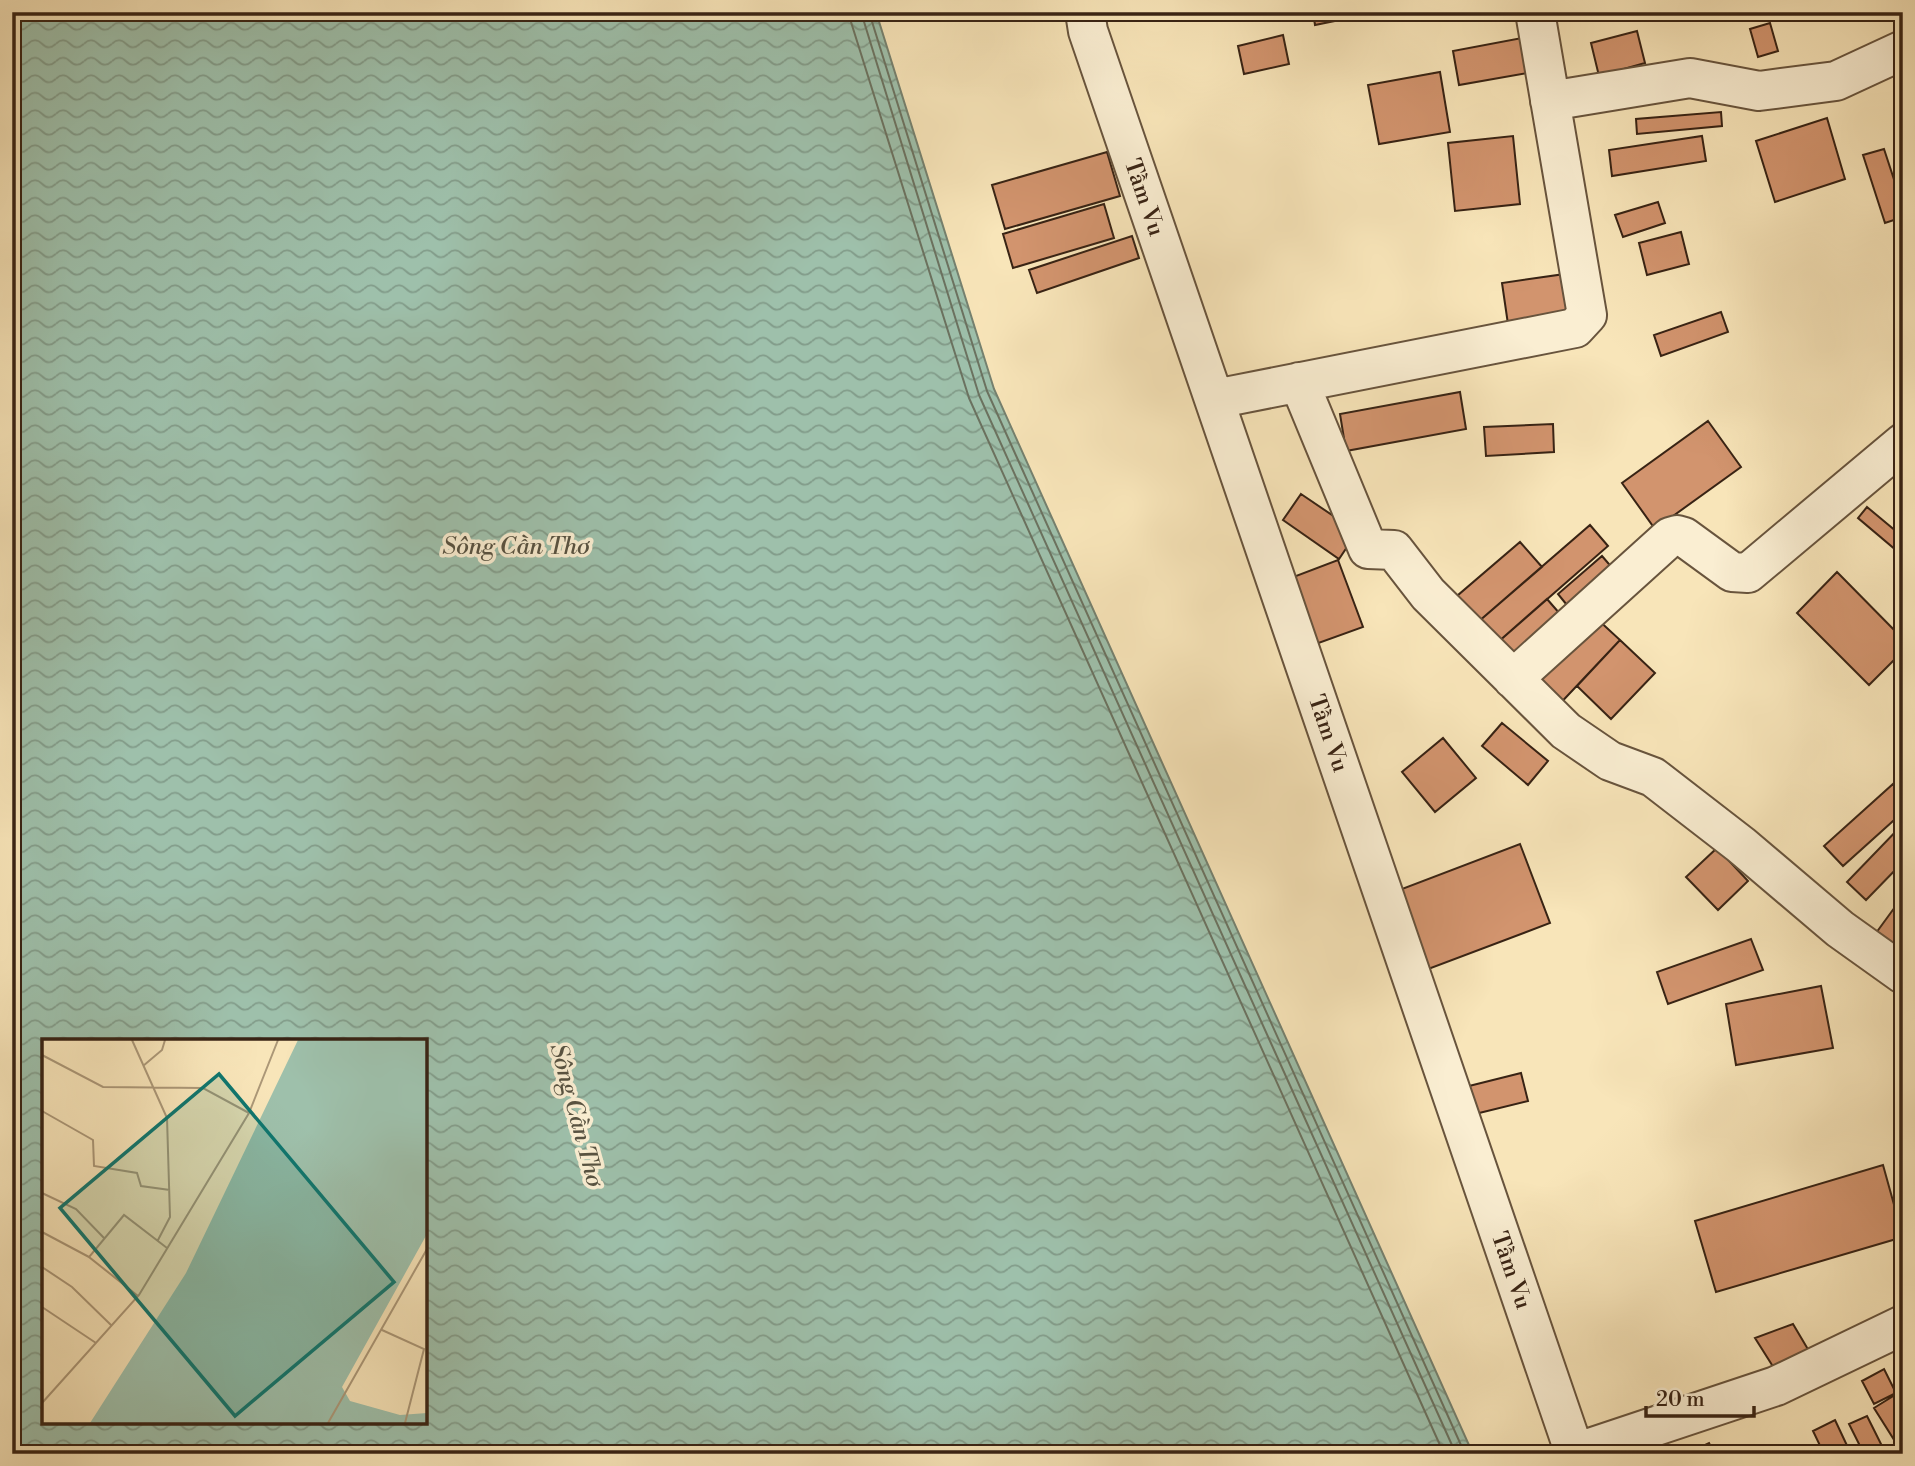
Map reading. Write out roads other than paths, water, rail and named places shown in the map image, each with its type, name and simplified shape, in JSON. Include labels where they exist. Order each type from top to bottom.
[{"type":"street","points":[[1215,399],[1575,328],[1587,315],[1535,12]]},
{"type":"street","name":"Tầm Vu","points":[[1091,14],[1088,31],[1575,1454]]},
{"type":"street","points":[[1550,101],[1690,78],[1759,91],[1836,81],[1903,50]]},
{"type":"street","points":[[1299,382],[1368,549],[1394,550],[1428,594],[1566,731],[1610,761],[1653,777],[1741,845],[1840,929],[1903,974]]},
{"type":"street","points":[[1514,679],[1670,537],[1684,537],[1732,572],[1748,573],[1903,443]]},
{"type":"street","points":[[1575,1454],[1776,1386],[1903,1325]]},
{"type":"water","name":"Sông Cần Thơ","points":[[12,12],[876,12],[994,389],[1473,1454],[12,1454]]}]
